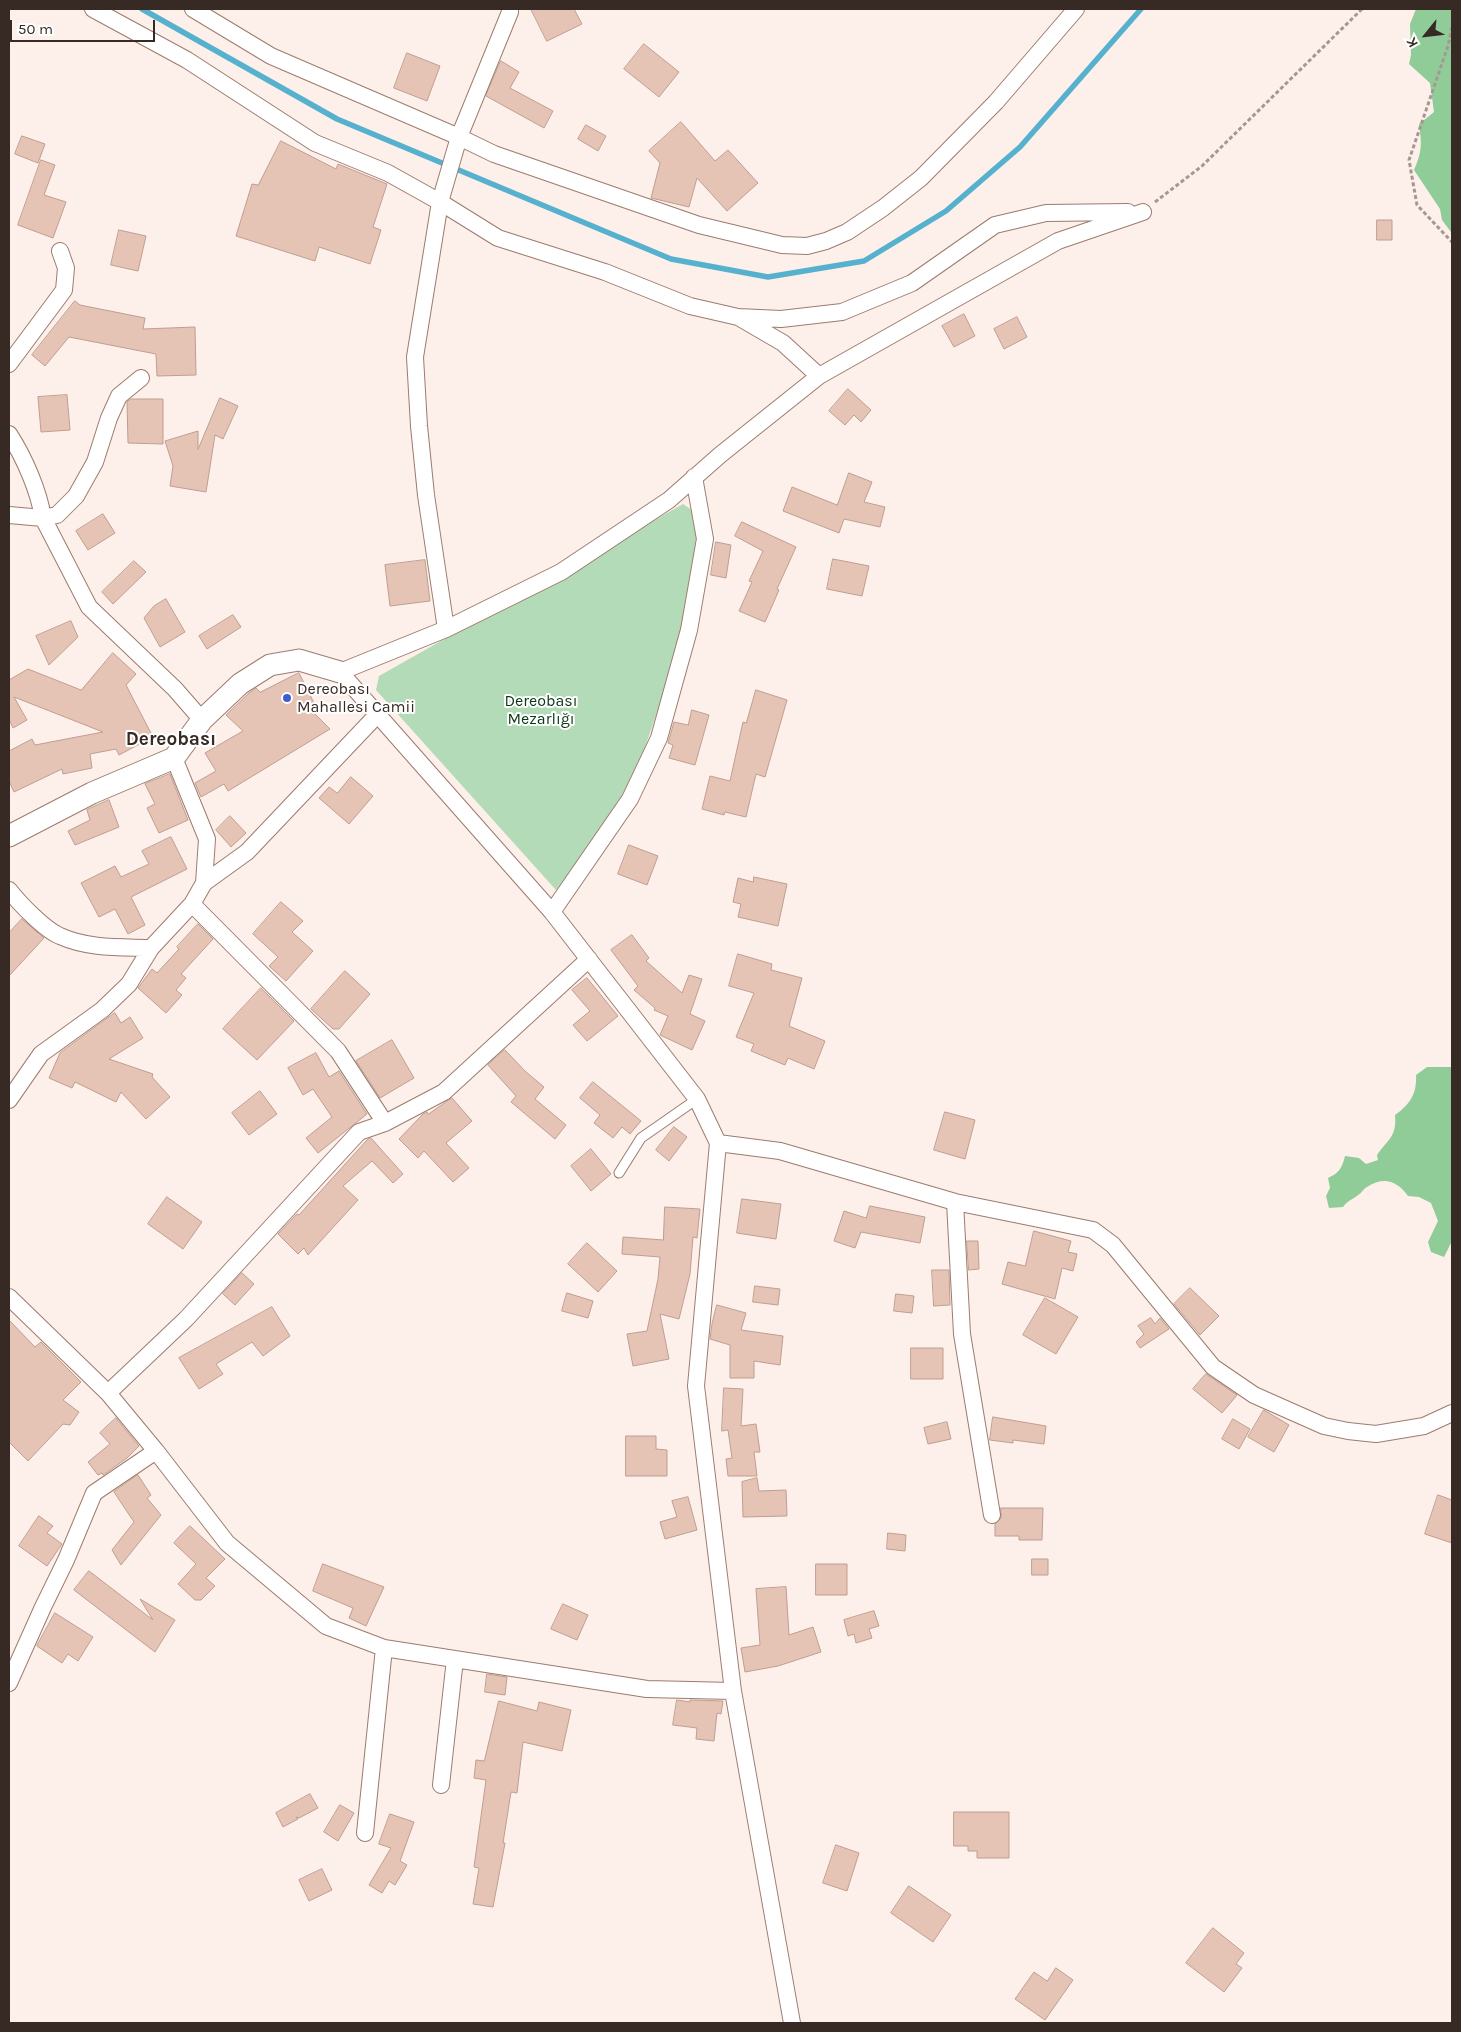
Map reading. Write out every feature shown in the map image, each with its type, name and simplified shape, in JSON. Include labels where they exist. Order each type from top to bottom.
[{"type":"street","points":[[93,9],[187,60],[315,143],[388,173],[498,238],[605,272],[690,306],[738,317],[781,319],[842,312],[912,283],[995,225],[1046,213],[1143,212]]},
{"type":"street","points":[[193,9],[271,56],[494,154],[699,225],[782,245],[807,246],[826,241],[847,232],[883,208],[921,178],[996,102],[1076,9]]},
{"type":"street","points":[[446,628],[426,495],[419,426],[416,357],[440,202],[459,137],[510,9]]},
{"type":"street","points":[[340,672],[446,628],[561,572],[669,500],[694,477],[820,376],[1058,241],[1143,212]]},
{"type":"street","points":[[9,364],[64,290],[66,268],[60,251]]},
{"type":"street","points":[[738,317],[783,343],[820,376]]},
{"type":"street","points":[[9,515],[43,518],[58,515],[76,496],[95,462],[109,418],[119,396],[141,378]]},
{"type":"street","points":[[9,434],[16,445],[40,502],[43,518],[89,607],[175,689],[202,720]]},
{"type":"street","points":[[552,912],[630,799],[659,738],[689,630],[705,540],[694,477]]},
{"type":"street","points":[[9,836],[92,793],[174,758],[202,720],[240,684],[270,665],[299,660],[340,672],[376,716],[552,912],[698,1099],[718,1143],[696,1386],[733,1691],[792,2023]]},
{"type":"street","points":[[9,1100],[41,1054],[102,1010],[129,984],[151,948],[192,904],[204,883],[247,852],[376,716]]},
{"type":"street","points":[[174,758],[207,839],[204,883]]},
{"type":"street","points":[[9,890],[21,906],[59,936],[99,947],[151,948]]},
{"type":"street","points":[[192,904],[338,1051],[385,1123]]},
{"type":"street","points":[[108,1393],[186,1319],[359,1132],[385,1123],[444,1092],[589,959]]},
{"type":"street","points":[[718,1143],[780,1151],[956,1202],[1093,1230],[1113,1245],[1213,1368],[1254,1395],[1324,1426],[1348,1432],[1376,1434],[1424,1426],[1452,1413]]},
{"type":"street","points":[[956,1202],[962,1334],[992,1515]]},
{"type":"street","points":[[9,1297],[108,1393],[156,1451],[227,1543],[326,1626],[384,1648],[647,1689],[733,1691]]},
{"type":"street","points":[[9,1683],[42,1607],[66,1560],[94,1493],[156,1451]]},
{"type":"street","points":[[365,1833],[384,1648]]},
{"type":"street","points":[[441,1785],[455,1659]]},
{"type":"lane","points":[[619,1174],[641,1138],[698,1099]]},
{"type":"path","points":[[1143,212],[1202,166],[1362,9]]},
{"type":"path","points":[[1452,27],[1448,46],[1409,160],[1416,205],[1452,242]]},
{"type":"green space","points":[[1416,9],[1452,9],[1451,232],[1442,220],[1440,209],[1414,170],[1421,148],[1419,124],[1434,112],[1430,83],[1409,64],[1411,55],[1410,24]]},
{"type":"green space","name":"Dereobası Mezarlığı","points":[[683,504],[698,514],[696,550],[688,609],[671,671],[641,759],[612,814],[556,890],[376,690],[379,676]]},
{"type":"green space","points":[[1427,1067],[1452,1067],[1452,1241],[1444,1257],[1431,1252],[1428,1242],[1438,1221],[1431,1203],[1419,1197],[1408,1196],[1395,1184],[1385,1181],[1373,1184],[1343,1207],[1329,1208],[1326,1196],[1330,1188],[1328,1178],[1340,1170],[1345,1156],[1359,1158],[1366,1164],[1378,1160],[1377,1155],[1395,1128],[1395,1115],[1405,1107],[1414,1093],[1416,1075]]},
{"type":"building","points":[[531,9],[574,9],[582,24],[547,41]]},
{"type":"building","points":[[644,44],[679,72],[659,97],[624,69]]},
{"type":"building","points":[[407,53],[440,66],[427,101],[394,88]]},
{"type":"building","points":[[501,61],[519,72],[510,88],[553,111],[544,128],[486,96]]},
{"type":"building","points":[[681,122],[715,161],[728,150],[758,183],[727,211],[697,178],[689,207],[651,198],[660,163],[649,151]]},
{"type":"building","points":[[586,125],[606,136],[598,151],[578,139]]},
{"type":"building","points":[[22,136],[45,144],[38,163],[15,154]]},
{"type":"building","points":[[281,141],[336,169],[338,164],[387,184],[373,227],[381,230],[370,264],[319,247],[315,261],[236,236],[252,184],[258,185]]},
{"type":"building","points":[[41,160],[55,165],[44,195],[66,202],[53,238],[18,225]]},
{"type":"building","points":[[1377,220],[1392,220],[1392,240],[1377,240]]},
{"type":"building","points":[[119,230],[146,236],[138,271],[111,265]]},
{"type":"building","points":[[75,301],[80,305],[145,318],[143,329],[195,327],[196,375],[157,376],[156,354],[69,337],[45,366],[32,355]]},
{"type":"building","points":[[964,314],[975,336],[954,347],[942,326]]},
{"type":"building","points":[[1017,317],[1027,337],[1004,349],[994,329]]},
{"type":"building","points":[[848,389],[871,410],[861,422],[854,415],[845,425],[829,411]]},
{"type":"building","points":[[67,395],[70,430],[41,432],[38,397]]},
{"type":"building","points":[[220,398],[238,406],[223,439],[215,435],[206,492],[170,486],[173,466],[165,441],[198,431],[198,449]]},
{"type":"building","points":[[131,399],[163,399],[163,444],[128,443],[127,402]]},
{"type":"building","points":[[849,473],[872,482],[864,502],[885,507],[880,527],[844,519],[839,533],[783,511],[792,487],[837,505]]},
{"type":"building","points":[[103,514],[115,533],[88,550],[76,531]]},
{"type":"building","points":[[742,522],[796,547],[777,589],[779,590],[765,622],[739,611],[752,582],[749,581],[763,551],[735,536]]},
{"type":"building","points":[[716,542],[731,545],[726,578],[711,575]]},
{"type":"building","points":[[833,559],[869,566],[862,596],[827,589]]},
{"type":"building","points":[[425,560],[430,601],[390,606],[385,565]]},
{"type":"building","points":[[134,561],[146,572],[113,604],[102,592]]},
{"type":"building","points":[[166,599],[185,632],[160,647],[144,618],[154,606]]},
{"type":"building","points":[[233,615],[241,627],[207,649],[199,636]]},
{"type":"building","points":[[71,621],[78,637],[49,665],[36,636]]},
{"type":"building","points":[[113,653],[136,674],[126,685],[153,737],[119,755],[116,749],[90,754],[92,768],[63,774],[62,769],[14,792],[9,781],[9,751],[32,739],[35,745],[103,732],[14,697],[27,720],[13,728],[9,719],[9,680],[28,669],[81,690]]},
{"type":"building","points":[[299,673],[314,703],[307,706],[330,729],[228,791],[224,784],[201,797],[195,783],[216,771],[205,753],[243,731],[226,715],[256,688],[260,692]]},
{"type":"building","points":[[756,690],[787,700],[765,777],[756,774],[746,817],[725,812],[724,815],[702,809],[710,776],[730,781],[743,722],[746,723]]},
{"type":"building","points":[[692,710],[709,715],[695,765],[669,758],[673,745],[668,743],[674,722],[688,725]]},
{"type":"building","points":[[170,774],[188,820],[159,833],[147,808],[155,804],[145,784]]},
{"type":"building","points":[[351,777],[373,796],[349,824],[319,798],[329,787],[337,793]]},
{"type":"building","points":[[109,800],[119,827],[75,845],[68,831],[90,820],[87,810]]},
{"type":"building","points":[[230,816],[246,833],[231,847],[216,830]]},
{"type":"building","points":[[171,837],[187,869],[131,897],[145,925],[128,934],[115,909],[99,917],[81,883],[115,866],[121,877],[149,864],[142,851]]},
{"type":"building","points":[[629,845],[658,856],[647,885],[618,874]]},
{"type":"building","points":[[754,877],[787,884],[778,926],[738,917],[741,904],[733,902],[738,878],[753,882]]},
{"type":"building","points":[[281,902],[303,921],[292,932],[313,951],[286,981],[269,966],[278,957],[253,934]]},
{"type":"building","points":[[22,919],[44,938],[9,976],[9,933]]},
{"type":"building","points":[[198,924],[213,939],[181,974],[186,978],[176,990],[182,995],[166,1013],[138,988],[152,969],[157,973]]},
{"type":"building","points":[[632,935],[649,958],[646,961],[682,993],[689,975],[702,979],[690,1014],[705,1021],[692,1050],[660,1035],[668,1016],[654,1010],[655,1008],[634,990],[638,986],[611,950]]},
{"type":"building","points":[[738,954],[772,964],[771,970],[802,978],[789,1026],[825,1041],[814,1069],[788,1058],[785,1065],[751,1051],[754,1044],[736,1037],[754,993],[729,986]]},
{"type":"building","points":[[345,971],[370,994],[339,1029],[333,1029],[311,1009]]},
{"type":"building","points":[[587,978],[618,1016],[587,1041],[573,1025],[590,1011],[572,990]]},
{"type":"building","points":[[261,988],[294,1021],[257,1060],[223,1029]]},
{"type":"building","points":[[115,1013],[121,1023],[130,1017],[143,1038],[109,1059],[153,1074],[152,1077],[170,1097],[146,1119],[121,1092],[116,1102],[75,1082],[72,1088],[49,1078],[60,1053]]},
{"type":"building","points":[[392,1040],[414,1078],[380,1098],[356,1061]]},
{"type":"building","points":[[505,1050],[526,1072],[544,1087],[535,1099],[566,1125],[555,1139],[511,1102],[516,1096],[488,1065]]},
{"type":"building","points":[[316,1053],[329,1077],[339,1071],[367,1114],[318,1153],[306,1138],[332,1117],[313,1089],[303,1095],[288,1068]]},
{"type":"building","points":[[593,1082],[641,1121],[630,1134],[622,1127],[613,1138],[594,1123],[600,1115],[580,1098]]},
{"type":"building","points":[[260,1091],[277,1114],[249,1135],[232,1113]]},
{"type":"building","points":[[452,1098],[472,1121],[446,1143],[469,1168],[453,1182],[424,1151],[418,1158],[399,1139],[423,1114],[427,1112],[428,1114]]},
{"type":"building","points":[[945,1112],[975,1120],[965,1159],[934,1150]]},
{"type":"building","points":[[674,1127],[687,1137],[669,1161],[656,1150]]},
{"type":"building","points":[[371,1138],[403,1174],[393,1183],[372,1161],[343,1186],[358,1200],[308,1255],[304,1248],[298,1254],[278,1234],[297,1214],[299,1215],[367,1140]]},
{"type":"building","points":[[591,1149],[611,1174],[591,1191],[571,1166]]},
{"type":"building","points":[[167,1197],[202,1222],[183,1249],[148,1224]]},
{"type":"building","points":[[742,1199],[781,1204],[776,1239],[737,1233]]},
{"type":"building","points":[[870,1206],[925,1217],[920,1243],[861,1232],[855,1248],[834,1241],[844,1211],[866,1218]]},
{"type":"building","points":[[665,1207],[700,1209],[697,1238],[693,1237],[690,1274],[679,1319],[660,1314],[669,1359],[633,1366],[627,1334],[647,1331],[658,1279],[660,1257],[622,1254],[623,1237],[663,1240]]},
{"type":"building","points":[[1034,1231],[1071,1241],[1068,1252],[1077,1254],[1073,1271],[1062,1268],[1055,1299],[1002,1284],[1008,1262],[1025,1266]]},
{"type":"building","points":[[967,1241],[978,1241],[979,1269],[969,1270]]},
{"type":"building","points":[[587,1243],[617,1271],[598,1292],[568,1264]]},
{"type":"building","points":[[932,1270],[949,1270],[950,1305],[934,1306]]},
{"type":"building","points":[[242,1273],[254,1284],[235,1305],[223,1294]]},
{"type":"building","points":[[755,1286],[780,1289],[778,1305],[753,1302]]},
{"type":"building","points":[[1190,1288],[1219,1316],[1200,1335],[1174,1304]]},
{"type":"building","points":[[567,1293],[593,1301],[588,1318],[562,1311]]},
{"type":"building","points":[[896,1294],[914,1296],[912,1313],[894,1311]]},
{"type":"building","points":[[1045,1298],[1078,1317],[1056,1354],[1023,1335]]},
{"type":"building","points":[[717,1305],[746,1313],[741,1330],[783,1336],[780,1365],[754,1361],[754,1378],[730,1378],[730,1345],[710,1339]]},
{"type":"building","points":[[272,1307],[290,1336],[263,1356],[252,1342],[216,1364],[223,1374],[199,1389],[179,1358]]},
{"type":"building","points":[[1151,1318],[1155,1324],[1160,1318],[1169,1329],[1140,1348],[1136,1342],[1144,1334],[1138,1326]]},
{"type":"building","points":[[9,1320],[35,1347],[41,1342],[81,1382],[63,1400],[79,1412],[70,1425],[63,1424],[28,1461],[9,1442]]},
{"type":"building","points":[[911,1348],[943,1348],[943,1379],[911,1379]]},
{"type":"building","points":[[1206,1374],[1237,1395],[1222,1413],[1193,1389]]},
{"type":"building","points":[[724,1388],[743,1389],[741,1426],[756,1424],[760,1452],[754,1452],[757,1476],[728,1476],[726,1459],[732,1458],[728,1430],[722,1431]]},
{"type":"building","points":[[1264,1410],[1289,1425],[1274,1452],[1248,1437]]},
{"type":"building","points":[[993,1417],[1046,1426],[1044,1444],[1013,1440],[1013,1443],[990,1440]]},
{"type":"building","points":[[116,1418],[139,1446],[127,1458],[103,1475],[102,1473],[98,1475],[88,1462],[110,1444],[100,1433]]},
{"type":"building","points":[[1233,1419],[1250,1429],[1239,1449],[1222,1439]]},
{"type":"building","points":[[947,1422],[951,1439],[928,1444],[924,1428]]},
{"type":"building","points":[[626,1436],[656,1436],[656,1449],[667,1450],[667,1476],[626,1476]]},
{"type":"building","points":[[138,1475],[151,1495],[147,1498],[161,1515],[121,1565],[112,1550],[134,1522],[114,1492]]},
{"type":"building","points":[[757,1478],[759,1491],[786,1490],[787,1516],[743,1517],[742,1482]]},
{"type":"building","points":[[1438,1495],[1452,1500],[1452,1543],[1425,1534]]},
{"type":"building","points":[[688,1497],[697,1530],[665,1539],[660,1522],[677,1517],[672,1501]]},
{"type":"building","points":[[1001,1508],[1043,1508],[1042,1540],[1019,1540],[1019,1536],[995,1536],[995,1524],[1001,1518]]},
{"type":"building","points":[[39,1516],[53,1526],[47,1533],[62,1544],[47,1566],[19,1546]]},
{"type":"building","points":[[190,1526],[225,1559],[206,1578],[215,1586],[201,1600],[195,1600],[178,1584],[196,1564],[174,1543]]},
{"type":"building","points":[[888,1533],[906,1535],[905,1551],[887,1549]]},
{"type":"building","points":[[1032,1559],[1048,1559],[1048,1575],[1032,1575]]},
{"type":"building","points":[[323,1564],[384,1587],[366,1626],[349,1618],[353,1608],[313,1591]]},
{"type":"building","points":[[816,1564],[847,1564],[847,1595],[816,1595]]},
{"type":"building","points":[[89,1571],[153,1620],[140,1599],[175,1620],[155,1652],[74,1590]]},
{"type":"building","points":[[786,1587],[789,1635],[813,1627],[821,1652],[778,1666],[745,1672],[741,1648],[760,1645],[756,1589]]},
{"type":"building","points":[[563,1604],[588,1615],[577,1640],[551,1629]]},
{"type":"building","points":[[874,1611],[879,1626],[869,1629],[872,1638],[856,1643],[854,1634],[848,1636],[844,1620]]},
{"type":"building","points":[[55,1613],[93,1637],[78,1661],[68,1654],[62,1663],[37,1646]]},
{"type":"building","points":[[487,1674],[507,1677],[505,1695],[485,1692]]},
{"type":"building","points":[[677,1700],[690,1702],[690,1700],[723,1701],[721,1714],[717,1713],[714,1741],[696,1739],[697,1728],[673,1725]]},
{"type":"building","points":[[499,1701],[537,1711],[539,1702],[571,1710],[562,1751],[523,1742],[517,1793],[511,1792],[503,1843],[505,1843],[493,1907],[473,1904],[479,1868],[474,1867],[486,1780],[474,1778],[476,1760],[484,1761]]},
{"type":"building","points":[[310,1794],[318,1808],[299,1818],[296,1817],[298,1819],[283,1827],[276,1813]]},
{"type":"building","points":[[340,1805],[354,1813],[338,1841],[324,1832]]},
{"type":"building","points":[[954,1812],[1009,1812],[1009,1858],[977,1858],[977,1851],[968,1851],[968,1846],[954,1846]]},
{"type":"building","points":[[390,1814],[414,1822],[400,1861],[407,1865],[395,1885],[389,1881],[382,1893],[369,1885],[391,1848],[379,1844]]},
{"type":"building","points":[[836,1845],[859,1853],[847,1891],[823,1883]]},
{"type":"building","points":[[322,1869],[332,1890],[309,1901],[299,1880]]},
{"type":"building","points":[[909,1886],[951,1915],[933,1942],[891,1913]]},
{"type":"building","points":[[1213,1928],[1244,1953],[1236,1964],[1242,1968],[1224,1992],[1186,1963]]},
{"type":"building","points":[[1056,1968],[1073,1980],[1045,2020],[1015,1999],[1034,1972],[1047,1981]]},
{"type":"waterway","points":[[142,9],[337,119],[671,259],[768,277],[864,261],[946,211],[1020,147],[1141,9]]},
{"type":"place","name":"Dereobası Mahallesi Camii","points":[[287,698]]},
{"type":"district","name":"Dereobası","points":[[171,740]]}]
